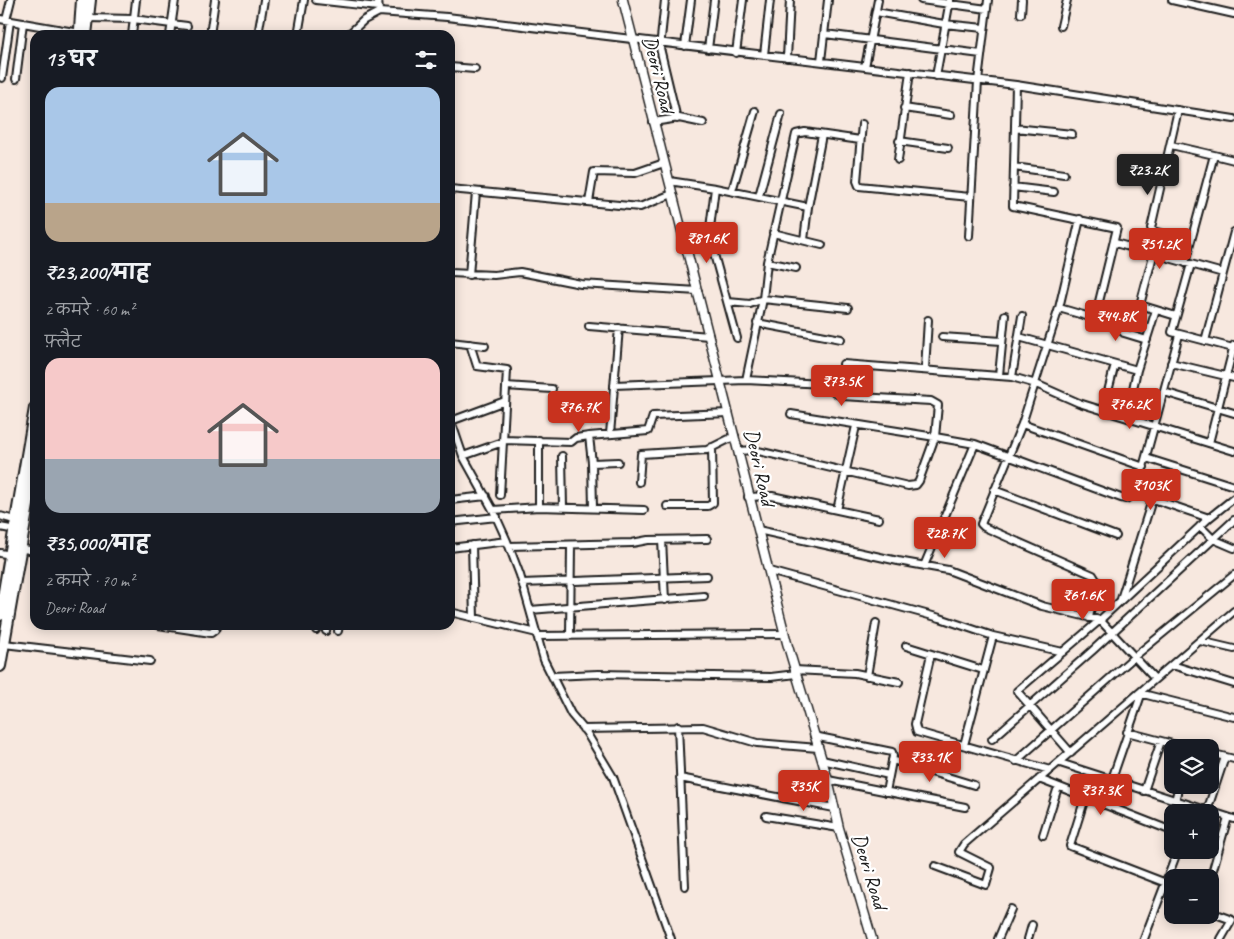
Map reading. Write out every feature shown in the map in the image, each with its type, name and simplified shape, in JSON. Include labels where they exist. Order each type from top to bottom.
[{"type":"highway","points":[[82,0],[82,30]]},
{"type":"highway","points":[[84,30],[88,18],[90,0]]},
{"type":"highway","points":[[0,612],[3,581],[15,550],[29,493],[30,479]]},
{"type":"highway","points":[[0,666],[15,550]]},
{"type":"street","points":[[2,78],[5,20],[11,0]]},
{"type":"street","points":[[132,30],[136,0]]},
{"type":"street","points":[[170,30],[175,0]]},
{"type":"street","points":[[211,30],[215,0]]},
{"type":"street","points":[[259,30],[264,0]]},
{"type":"street","points":[[299,30],[304,0]]},
{"type":"street","points":[[316,0],[378,6],[447,17],[660,42],[736,53],[821,61],[1016,85],[1234,119]]},
{"type":"street","name":"Deori Road","points":[[623,0],[735,436],[748,497],[795,672],[828,780],[839,828],[874,939]]},
{"type":"street","points":[[665,0],[660,42],[677,118]]},
{"type":"street","points":[[685,46],[691,0]]},
{"type":"street","points":[[708,49],[714,0]]},
{"type":"street","points":[[736,53],[743,0]]},
{"type":"street","points":[[764,56],[770,0]]},
{"type":"street","points":[[787,58],[790,0]]},
{"type":"street","points":[[821,61],[828,0]]},
{"type":"street","points":[[865,67],[878,0]]},
{"type":"street","points":[[921,0],[949,2],[987,9]]},
{"type":"street","points":[[969,236],[978,81],[988,0]]},
{"type":"street","points":[[1021,14],[1022,0]]},
{"type":"street","points":[[1061,26],[1067,0]]},
{"type":"street","points":[[1172,0],[1185,1],[1234,14]]},
{"type":"street","points":[[936,76],[949,2]]},
{"type":"street","points":[[354,30],[378,6]]},
{"type":"street","points":[[876,12],[944,24],[984,28]]},
{"type":"street","points":[[88,18],[133,20],[187,26]]},
{"type":"street","points":[[5,20],[56,30]]},
{"type":"street","points":[[16,79],[23,23]]},
{"type":"street","points":[[825,34],[982,54]]},
{"type":"street","points":[[455,67],[475,68]]},
{"type":"street","points":[[898,160],[899,141],[910,72]]},
{"type":"street","points":[[1016,85],[1013,187],[1015,207],[1115,227],[1118,232],[1095,318]]},
{"type":"street","points":[[904,108],[952,115]]},
{"type":"street","points":[[1178,110],[1151,228],[1153,231],[1190,242]]},
{"type":"street","points":[[732,191],[754,111]]},
{"type":"street","points":[[759,196],[781,114]]},
{"type":"street","points":[[653,122],[686,118],[703,123]]},
{"type":"street","points":[[862,124],[856,181],[859,186],[970,197]]},
{"type":"street","points":[[1015,128],[1072,134]]},
{"type":"street","points":[[746,380],[763,299],[767,262],[796,134],[800,132],[860,140]]},
{"type":"street","points":[[804,240],[808,207],[822,135]]},
{"type":"street","points":[[899,141],[948,148]]},
{"type":"street","points":[[1171,145],[1234,160]]},
{"type":"street","points":[[1209,442],[1234,347],[1172,332],[1188,264],[1190,242],[1214,155]]},
{"type":"street","points":[[589,202],[594,172],[635,173],[664,163]]},
{"type":"street","points":[[1014,166],[1064,174]]},
{"type":"street","points":[[669,181],[759,196],[808,207]]},
{"type":"street","points":[[1013,187],[1054,192]]},
{"type":"street","points":[[715,188],[709,236],[737,338]]},
{"type":"street","points":[[455,190],[640,207],[672,194]]},
{"type":"street","points":[[469,275],[476,192]]},
{"type":"street","points":[[1080,219],[1059,308],[1036,384],[982,525],[1093,575],[1096,580],[1089,618]]},
{"type":"street","points":[[1205,341],[1234,232]]},
{"type":"street","points":[[773,233],[822,245]]},
{"type":"street","points":[[1159,233],[1140,305],[1176,316]]},
{"type":"street","points":[[1115,243],[1224,273]]},
{"type":"street","points":[[767,262],[796,268]]},
{"type":"street","points":[[455,274],[494,276],[520,272],[581,284],[698,291]]},
{"type":"street","points":[[728,302],[750,304],[763,299],[848,308]]},
{"type":"street","points":[[1059,308],[1114,324],[1124,333],[1147,340]]},
{"type":"street","points":[[1127,418],[1137,370],[1156,310]]},
{"type":"street","points":[[999,375],[1005,315]]},
{"type":"street","points":[[1012,377],[1022,316]]},
{"type":"street","points":[[925,370],[928,320]]},
{"type":"street","points":[[757,323],[841,339]]},
{"type":"street","points":[[589,326],[708,336]]},
{"type":"street","points":[[610,434],[619,328]]},
{"type":"street","points":[[791,414],[975,444],[1126,499],[1136,494],[1179,335]]},
{"type":"street","points":[[942,337],[1002,341]]},
{"type":"street","points":[[1019,337],[1137,370]]},
{"type":"street","points":[[455,342],[485,346]]},
{"type":"street","points":[[470,344],[477,366],[506,369],[500,495]]},
{"type":"street","points":[[1171,362],[1234,378]]},
{"type":"street","points":[[843,364],[1012,377],[1036,384],[1102,411],[1234,451]]},
{"type":"street","points":[[1102,411],[1115,364]]},
{"type":"street","points":[[614,384],[746,380],[824,384],[829,387],[832,393],[842,396],[931,401],[938,404],[935,437],[916,485],[908,486],[847,470],[754,450],[738,451]]},
{"type":"street","points":[[506,386],[552,389]]},
{"type":"street","points":[[1164,392],[1234,413]]},
{"type":"street","points":[[455,417],[505,401]]},
{"type":"street","points":[[464,456],[503,441],[539,440],[571,442],[576,438],[590,436],[648,431],[653,416],[729,413]]},
{"type":"street","points":[[1022,424],[1144,467]]},
{"type":"street","points":[[837,510],[856,426]]},
{"type":"street","points":[[455,432],[464,456],[497,517],[508,543],[552,676],[571,714],[583,729],[613,777],[671,939]]},
{"type":"street","points":[[590,436],[594,508]]},
{"type":"street","points":[[640,482],[641,454],[706,450],[735,436]]},
{"type":"street","points":[[539,440],[539,506]]},
{"type":"street","points":[[924,566],[975,444]]},
{"type":"street","points":[[666,506],[708,506],[713,503],[712,447]]},
{"type":"street","points":[[562,456],[563,507]]},
{"type":"street","points":[[1146,458],[1234,486]]},
{"type":"street","points":[[592,463],[618,462]]},
{"type":"street","points":[[994,490],[1116,536]]},
{"type":"street","points":[[1136,494],[1209,518]]},
{"type":"street","points":[[455,499],[486,496]]},
{"type":"street","points":[[748,497],[772,496],[879,519]]},
{"type":"street","points":[[1071,753],[1028,706],[1017,691],[1100,620],[1200,526],[1234,498]]},
{"type":"street","points":[[1121,600],[1152,500]]},
{"type":"street","points":[[493,510],[539,506],[644,510]]},
{"type":"street","points":[[0,516],[21,526]]},
{"type":"street","points":[[455,521],[497,517]]},
{"type":"street","points":[[992,739],[1234,520]]},
{"type":"street","points":[[0,527],[21,526]]},
{"type":"street","points":[[1200,526],[1213,539],[1234,548]]},
{"type":"street","points":[[758,530],[948,570],[1018,598],[1100,620],[1155,679]]},
{"type":"street","points":[[455,547],[508,543],[571,545],[707,538]]},
{"type":"street","points":[[662,540],[665,600]]},
{"type":"street","points":[[472,545],[474,618]]},
{"type":"street","points":[[570,636],[569,581],[571,545]]},
{"type":"street","points":[[0,553],[15,550],[30,551]]},
{"type":"street","points":[[769,572],[940,618],[993,636],[1063,652]]},
{"type":"street","points":[[1016,760],[1134,657],[1234,575]]},
{"type":"street","points":[[522,583],[707,576]]},
{"type":"street","points":[[530,610],[704,596]]},
{"type":"street","points":[[935,866],[986,885],[992,868],[959,852],[981,829],[1060,763],[1234,611]]},
{"type":"street","points":[[455,613],[537,635],[785,634]]},
{"type":"street","points":[[867,676],[876,624]]},
{"type":"street","points":[[200,630],[211,633],[215,630]]},
{"type":"street","points":[[964,745],[993,636]]},
{"type":"street","points":[[1200,641],[1234,649]]},
{"type":"street","points":[[4,644],[150,661]]},
{"type":"street","points":[[906,646],[983,670]]},
{"type":"street","points":[[931,654],[915,724],[916,730],[1050,770]]},
{"type":"street","points":[[1172,665],[1234,684]]},
{"type":"street","points":[[552,676],[598,674],[772,678],[795,672],[867,676],[899,682]]},
{"type":"street","points":[[1139,694],[1234,718]]},
{"type":"street","points":[[1104,805],[1139,694]]},
{"type":"street","points":[[583,729],[678,726],[714,729],[733,737],[757,743],[818,748]]},
{"type":"street","points":[[678,726],[685,886]]},
{"type":"street","points":[[1127,732],[1164,742]]},
{"type":"street","points":[[814,736],[891,751],[892,760],[886,792]]},
{"type":"street","points":[[1144,791],[1161,741]]},
{"type":"street","points":[[1219,755],[1234,759]]},
{"type":"street","points":[[1208,804],[1225,756]]},
{"type":"street","points":[[822,760],[889,775]]},
{"type":"street","points":[[892,760],[974,785]]},
{"type":"street","points":[[1060,763],[1184,804]]},
{"type":"street","points":[[680,778],[834,808]]},
{"type":"street","points":[[1039,779],[1164,827]]},
{"type":"street","points":[[828,780],[965,807]]},
{"type":"street","points":[[1043,835],[1058,787]]},
{"type":"street","points":[[1175,801],[1177,794]]},
{"type":"street","points":[[1085,798],[1070,846],[1164,882]]},
{"type":"street","points":[[766,816],[839,828]]},
{"type":"street","points":[[1214,869],[1231,818]]},
{"type":"street","points":[[1144,939],[1164,888]]},
{"type":"street","points":[[998,939],[1011,909]]},
{"type":"street","points":[[1219,915],[1232,920],[1221,939]]},
{"type":"street","points":[[1028,939],[1032,925]]}]
